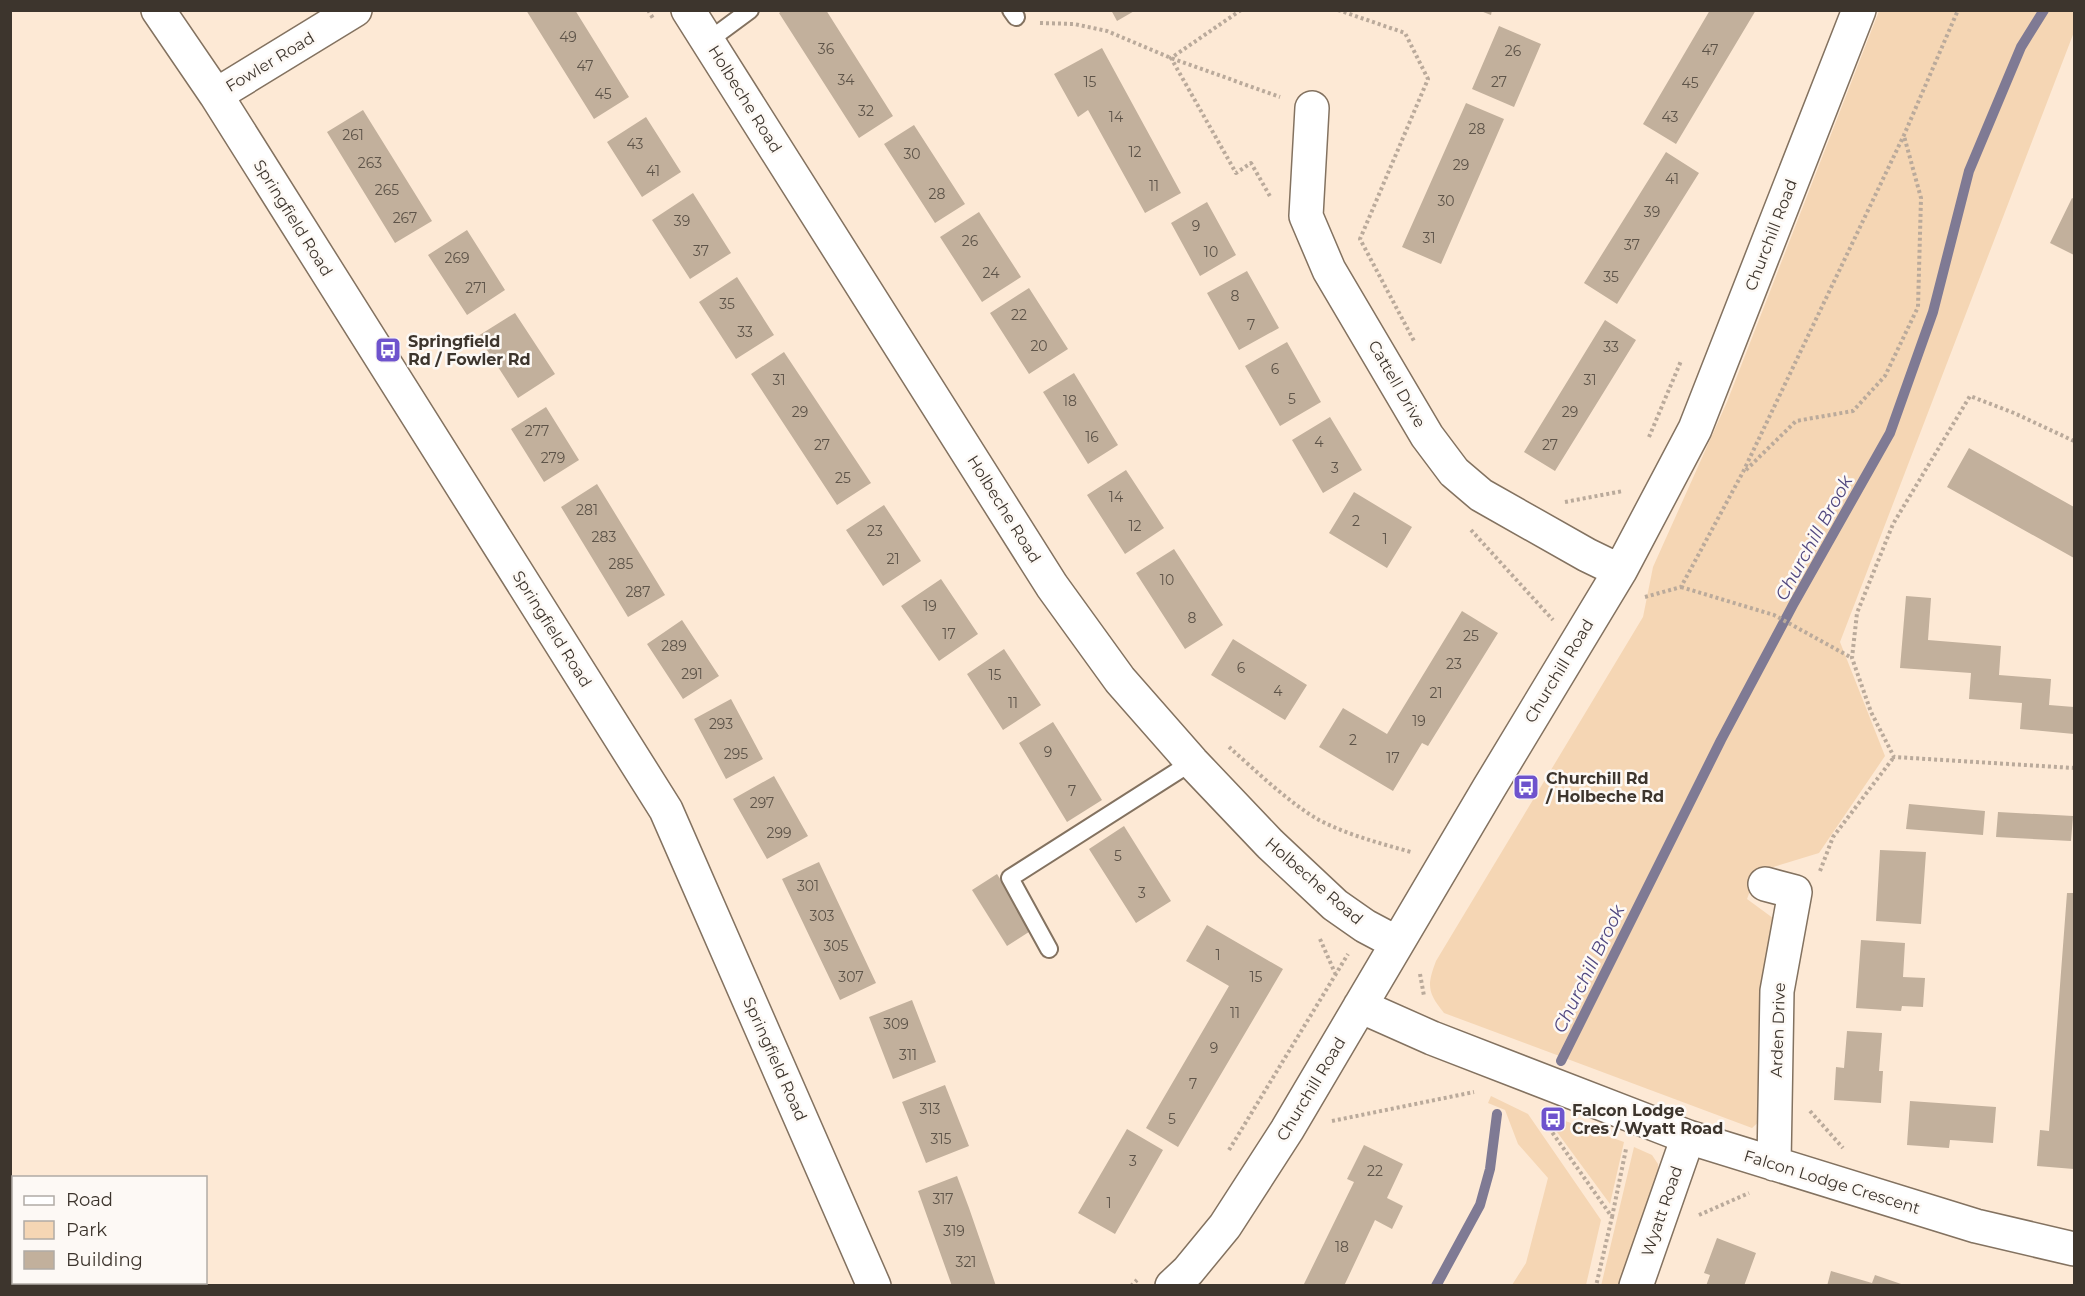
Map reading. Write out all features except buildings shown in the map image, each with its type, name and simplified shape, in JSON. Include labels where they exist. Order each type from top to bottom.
[{"type":"street","name":"Springfield Road","points":[[158,10],[216,95],[666,810],[874,1286]]},
{"type":"street","name":"Fowler Road","points":[[216,95],[355,10]]},
{"type":"street","name":"Holbeche Road","points":[[688,10],[1052,586],[1120,680],[1191,762],[1270,844],[1335,904],[1365,926],[1397,943]]},
{"type":"street","name":"Churchill Road","points":[[1172,1286],[1188,1271],[1225,1226],[1287,1130],[1620,571],[1695,429],[1859,10]]},
{"type":"street","name":"Cattell Drive","points":[[1312,108],[1306,216],[1329,270],[1427,436],[1454,472],[1481,495],[1620,571]]},
{"type":"street","name":"Arden Drive","points":[[1780,888],[1776,1072],[1786,1168]]},
{"type":"street","name":"Falcon Lodge Crescent","points":[[1360,1006],[1432,1038],[1494,1077],[1633,1116],[1688,1137],[1976,1227],[2074,1249]]},
{"type":"street","name":"Wyatt Road","points":[[1636,1286],[1688,1137]]},
{"type":"lane","points":[[708,41],[750,10]]},
{"type":"lane","points":[[1049,949],[1010,878],[1191,762]]},
{"type":"path","points":[[1338,10],[1405,33],[1428,79],[1360,240],[1415,343]]},
{"type":"path","points":[[1681,587],[1743,472],[1904,135],[1958,10]]},
{"type":"path","points":[[1013,14],[1038,23],[1074,24],[1107,31],[1171,58],[1312,108]]},
{"type":"path","points":[[1743,472],[1796,421],[1853,411],[1885,376],[1918,307],[1921,198],[1904,135]]},
{"type":"path","points":[[1649,437],[1686,352]]},
{"type":"path","points":[[1894,758],[1871,712],[1852,658],[1857,613],[1893,524],[1970,396],[2014,413],[2074,441]]},
{"type":"path","points":[[1561,503],[1626,491],[1621,499]]},
{"type":"path","points":[[1638,607],[1644,597],[1681,587],[1774,615],[1852,658]]},
{"type":"path","points":[[1553,621],[1559,611]]},
{"type":"path","points":[[1224,743],[1317,819],[1355,836],[1411,852]]},
{"type":"path","points":[[1894,758],[2074,768]]},
{"type":"path","points":[[1780,888],[1812,897],[1833,837],[1894,758]]},
{"type":"path","points":[[1405,862],[1417,842]]},
{"type":"path","points":[[1225,1158],[1365,926]]},
{"type":"path","points":[[1426,964],[1420,974],[1426,1007]]},
{"type":"path","points":[[1776,1072],[1850,1157]]},
{"type":"path","points":[[1287,1130],[1494,1077]]},
{"type":"path","points":[[1538,1113],[1612,1217]]},
{"type":"path","points":[[1596,1286],[1633,1116]]},
{"type":"path","points":[[1654,1234],[1786,1168]]},
{"type":"path","points":[[1131,1286],[1139,1279]]},
{"type":"green space","points":[[1879,11],[2074,11],[2074,32],[1840,642],[1885,756],[1819,853],[1757,872],[1747,899],[1777,921],[1764,1117],[1752,1128],[1444,1013],[1434,999],[1430,982],[1436,961],[1643,617],[1653,567],[1727,402]]},
{"type":"green space","points":[[1491,1096],[1528,1114],[1601,1220],[1586,1285],[1512,1285],[1526,1263],[1548,1178],[1518,1144],[1505,1110],[1488,1103]]},
{"type":"green space","points":[[1543,1113],[1624,1142],[1610,1204]]},
{"type":"green space","points":[[1634,1147],[1652,1155],[1658,1164],[1659,1185],[1622,1285],[1601,1286]]},
{"type":"waterway","name":"Churchill Brook","points":[[1561,1061],[1721,740],[1794,603],[1890,433],[1933,312],[1969,171],[2021,47],[2044,10]]},
{"type":"waterway","name":"Churchill Brook","points":[[1436,1286],[1480,1205],[1490,1169],[1497,1114]]},
{"type":"place","name":"Springfield Rd / Fowler Rd","points":[[388,350]]},
{"type":"place","name":"Churchill Rd / Holbeche Rd","points":[[1526,787]]},
{"type":"place","name":"Falcon Lodge Cres / Wyatt Road","points":[[1553,1119]]}]
